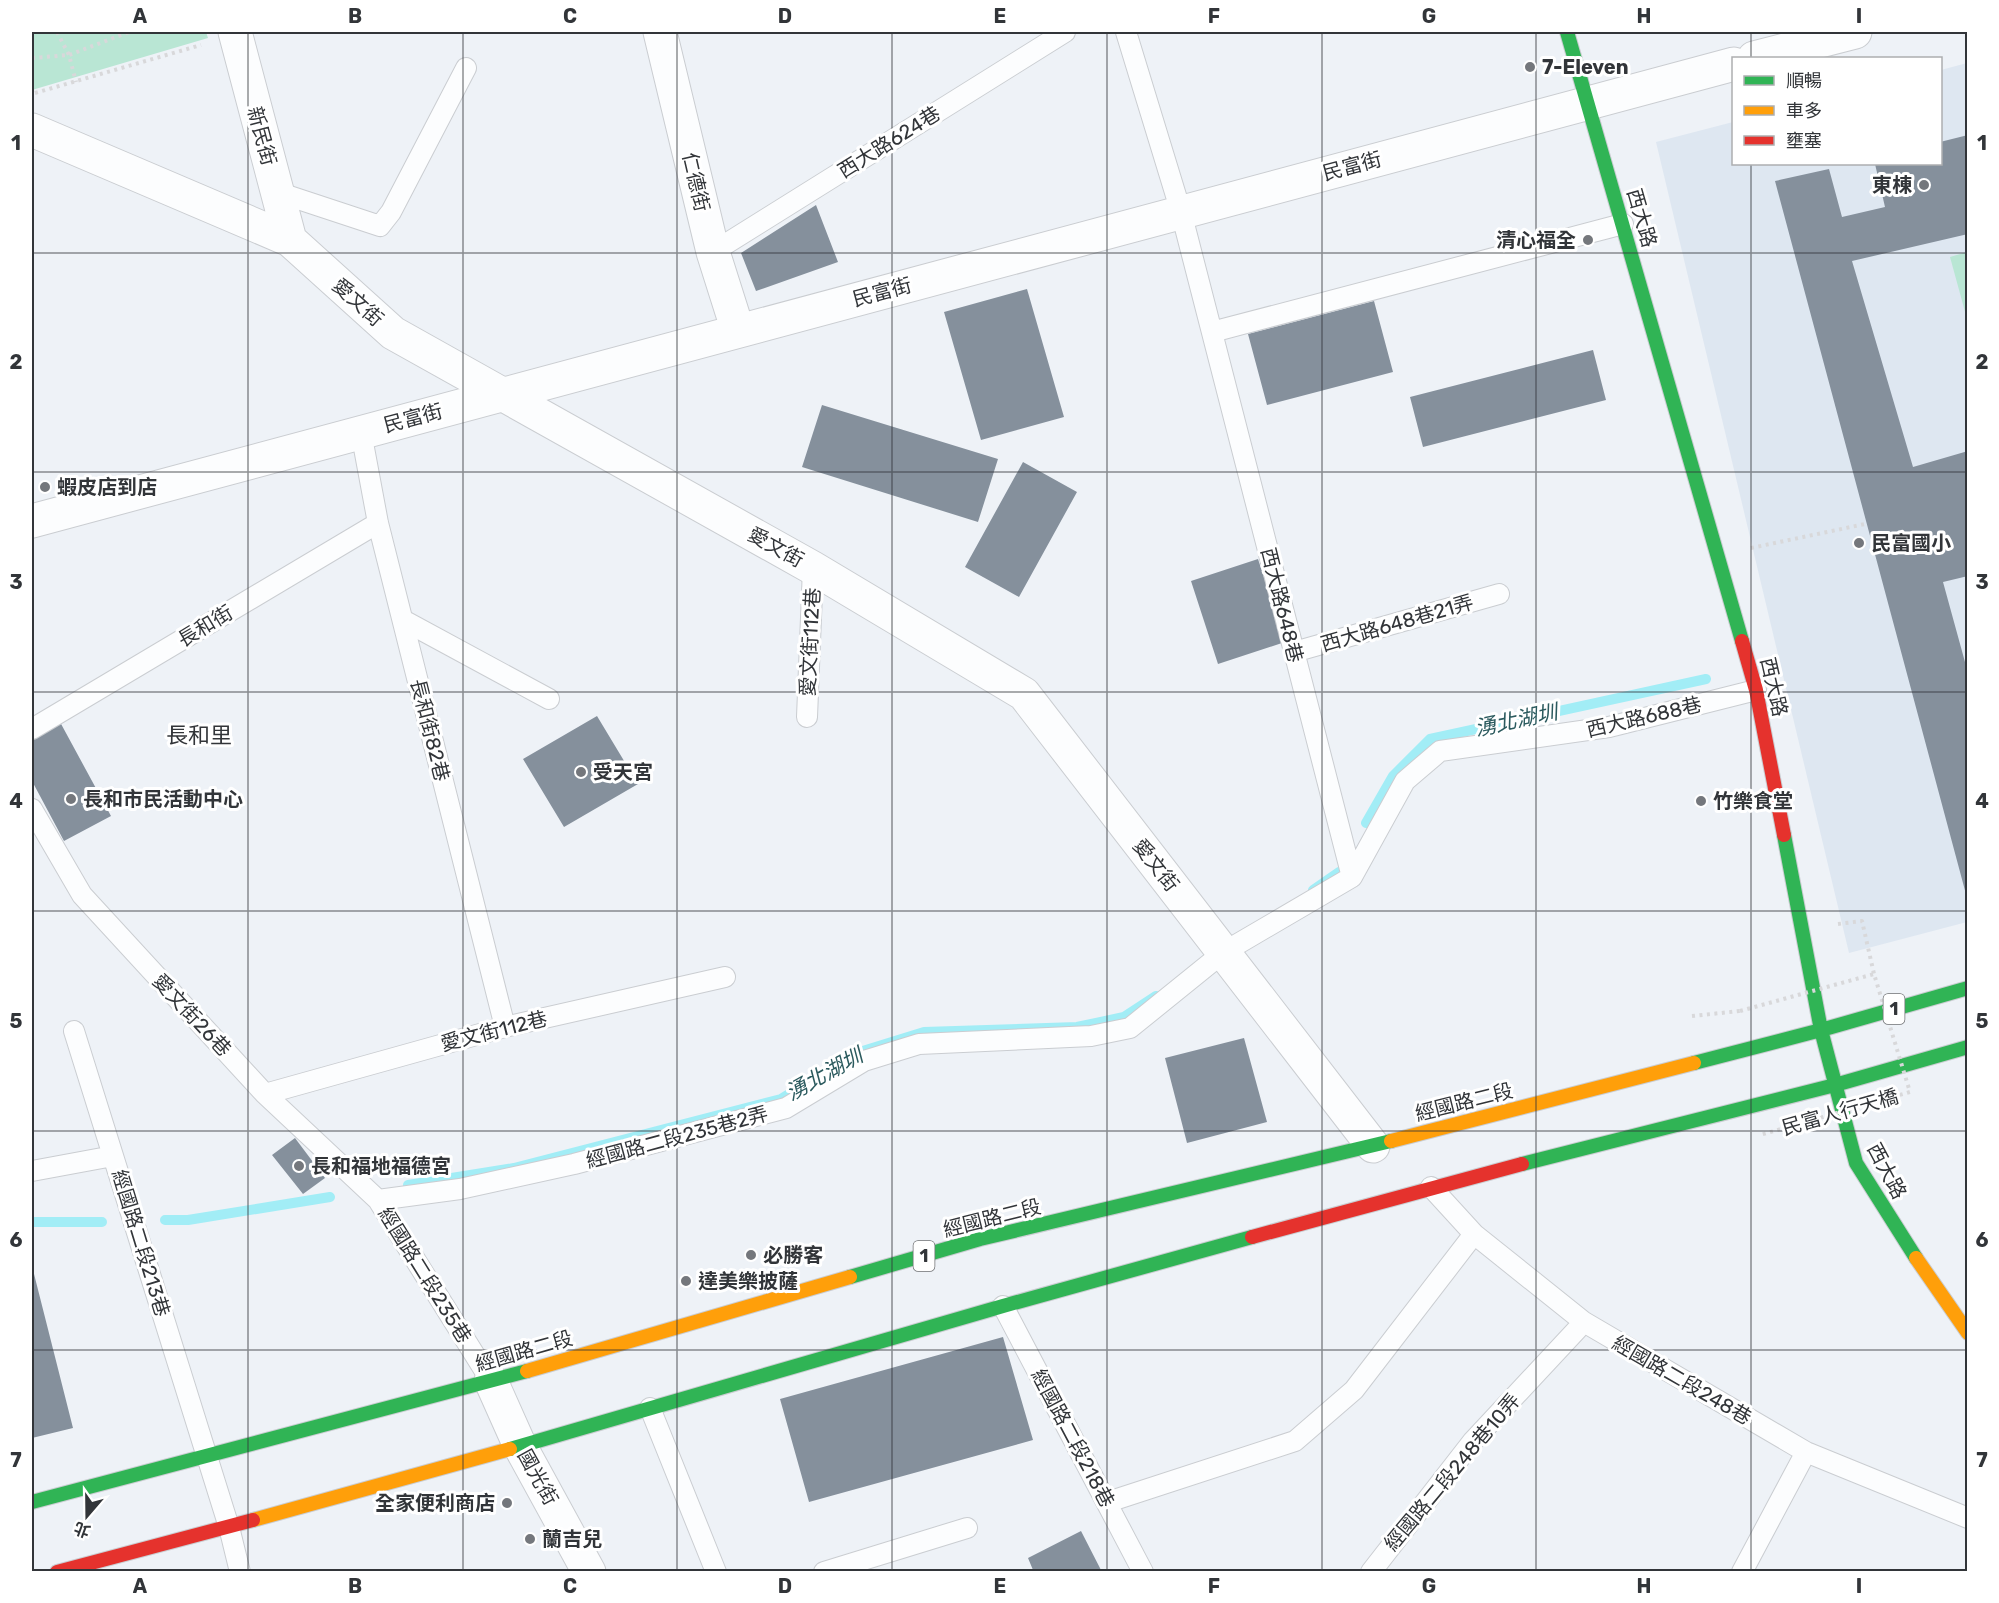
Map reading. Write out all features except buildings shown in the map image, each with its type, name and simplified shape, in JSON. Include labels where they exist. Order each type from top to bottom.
[{"type":"main road","name":"西大路","points":[[1567,32],[1589,102],[1756,690],[1821,1030],[1856,1163],[1898,1232],[1968,1333]]},
{"type":"main road","name":"經國路二段","points":[[32,1502],[490,1381],[980,1239],[1373,1146],[1821,1030],[1968,988]]},
{"type":"main road","points":[[57,1572],[520,1446],[1003,1306],[1431,1187],[1835,1085],[1968,1047]]},
{"type":"street","name":"仁德街","points":[[660,32],[713,252],[738,331]]},
{"type":"street","points":[[1758,57],[1855,32]]},
{"type":"street","name":"新民街","points":[[221,37],[277,192],[290,240]]},
{"type":"street","name":"民富街","points":[[32,521],[1732,65]]},
{"type":"street","name":"愛文街","points":[[32,130],[290,240],[393,333],[813,568],[1024,694],[1373,1146]]},
{"type":"street","name":"國光街","points":[[490,1381],[520,1446],[589,1572]]},
{"type":"lane","name":"西大路624巷","points":[[713,252],[1065,32]]},
{"type":"lane","name":"西大路648巷","points":[[1126,32],[1181,212],[1352,877]]},
{"type":"lane","points":[[277,192],[380,226],[391,212],[466,68]]},
{"type":"lane","points":[[1212,332],[1623,224]]},
{"type":"lane","name":"長和街82巷","points":[[361,432],[378,523],[506,1027]]},
{"type":"lane","name":"長和街","points":[[32,729],[378,523]]},
{"type":"lane","name":"愛文街112巷","points":[[807,717],[813,568]]},
{"type":"lane","name":"西大路648巷21弄","points":[[1294,652],[1499,594]]},
{"type":"lane","points":[[403,620],[549,699]]},
{"type":"lane","name":"西大路688巷","points":[[1352,877],[1405,781],[1440,751],[1609,727],[1756,690]]},
{"type":"lane","name":"愛文街26巷","points":[[32,809],[82,895],[265,1094],[378,1200]]},
{"type":"lane","points":[[1224,952],[1352,877]]},
{"type":"lane","name":"經國路二段235巷2弄","points":[[378,1200],[460,1189],[574,1164],[786,1108],[864,1061],[919,1044],[1091,1036],[1130,1028],[1224,952]]},
{"type":"lane","name":"愛文街112巷","points":[[265,1094],[506,1027],[725,977]]},
{"type":"lane","name":"經國路二段213巷","points":[[74,1031],[229,1527],[240,1572]]},
{"type":"lane","points":[[32,1171],[114,1156]]},
{"type":"lane","name":"經國路二段248巷","points":[[1431,1187],[1474,1234],[1584,1322],[1806,1452],[1968,1518]]},
{"type":"lane","name":"經國路二段235巷","points":[[378,1200],[490,1381]]},
{"type":"lane","points":[[1108,1503],[1295,1441],[1354,1390],[1474,1234]]},
{"type":"lane","name":"經國路二段218巷","points":[[1003,1306],[1143,1572]]},
{"type":"lane","name":"經國路二段248巷10弄","points":[[1371,1572],[1473,1441],[1584,1322]]},
{"type":"lane","points":[[650,1408],[716,1572]]},
{"type":"lane","points":[[1742,1572],[1806,1452]]},
{"type":"lane","points":[[824,1572],[967,1528]]},
{"type":"path","points":[[57,32],[69,55],[75,82]]},
{"type":"path","points":[[32,58],[69,55],[129,32]]},
{"type":"path","points":[[32,94],[221,37]]},
{"type":"path","points":[[1718,555],[1865,524]]},
{"type":"path","points":[[1692,1016],[1740,1011],[1874,974],[1862,921],[1831,924]]},
{"type":"path","name":"民富人行天橋","points":[[1760,1136],[1910,1092],[1874,974]]},
{"type":"shaded area","name":"民富國小","points":[[1967,63],[1967,922],[1849,953],[1656,142],[1732,122],[1732,165],[1942,165],[1942,70]]},
{"type":"green space","points":[[32,32],[206,32],[208,38],[32,90]]},
{"type":"green space","points":[[1968,252],[1967,319],[1950,257]]},
{"type":"waterway","name":"湧北湖圳","points":[[1366,823],[1393,776],[1430,739],[1706,679]]},
{"type":"waterway","name":"湧北湖圳","points":[[1313,890],[1339,872]]},
{"type":"waterway","name":"湧北湖圳","points":[[408,1185],[514,1168],[781,1099],[853,1054],[924,1032],[1077,1027],[1124,1017],[1156,996]]},
{"type":"waterway","points":[[165,1220],[188,1220],[330,1197]]},
{"type":"waterway","name":"湧北湖圳","points":[[32,1222],[102,1222]]},
{"type":"traffic: fast","points":[[1567,32],[1742,641]]},
{"type":"traffic: fast","points":[[1784,835],[1821,1030],[1856,1163],[1916,1258]]},
{"type":"traffic: fast","points":[[1694,1063],[1968,988]]},
{"type":"traffic: fast","points":[[1522,1164],[1835,1085],[1968,1047]]},
{"type":"traffic: fast","points":[[850,1277],[980,1239],[1391,1141]]},
{"type":"traffic: fast","points":[[510,1449],[1003,1306],[1252,1237]]},
{"type":"traffic: fast","points":[[32,1502],[527,1371]]},
{"type":"traffic: slow","points":[[1391,1141],[1694,1063]]},
{"type":"traffic: slow","points":[[1916,1258],[1968,1333]]},
{"type":"traffic: slow","points":[[527,1371],[850,1277]]},
{"type":"traffic: slow","points":[[253,1520],[510,1449]]},
{"type":"traffic: jam","points":[[1742,641],[1756,690],[1784,835]]},
{"type":"traffic: jam","points":[[1252,1237],[1522,1164]]},
{"type":"traffic: jam","points":[[57,1572],[253,1520]]},
{"type":"place","name":"7-Eleven","points":[[1530,67]]},
{"type":"place","name":"東棟","points":[[1924,185]]},
{"type":"place","name":"清心福全","points":[[1588,240]]},
{"type":"place","name":"蝦皮店到店","points":[[45,487]]},
{"type":"place","name":"民富國小","points":[[1859,543]]},
{"type":"place","name":"受天宮","points":[[581,772]]},
{"type":"place","name":"長和市民活動中心","points":[[71,799]]},
{"type":"place","name":"竹樂食堂","points":[[1701,801]]},
{"type":"place","name":"長和福地福德宮","points":[[299,1166]]},
{"type":"place","name":"必勝客","points":[[751,1255]]},
{"type":"place","name":"達美樂披薩","points":[[686,1281]]},
{"type":"place","name":"全家便利商店","points":[[507,1503]]},
{"type":"place","name":"蘭吉兒","points":[[530,1539]]},
{"type":"district","name":"長和里","points":[[199,735]]}]
